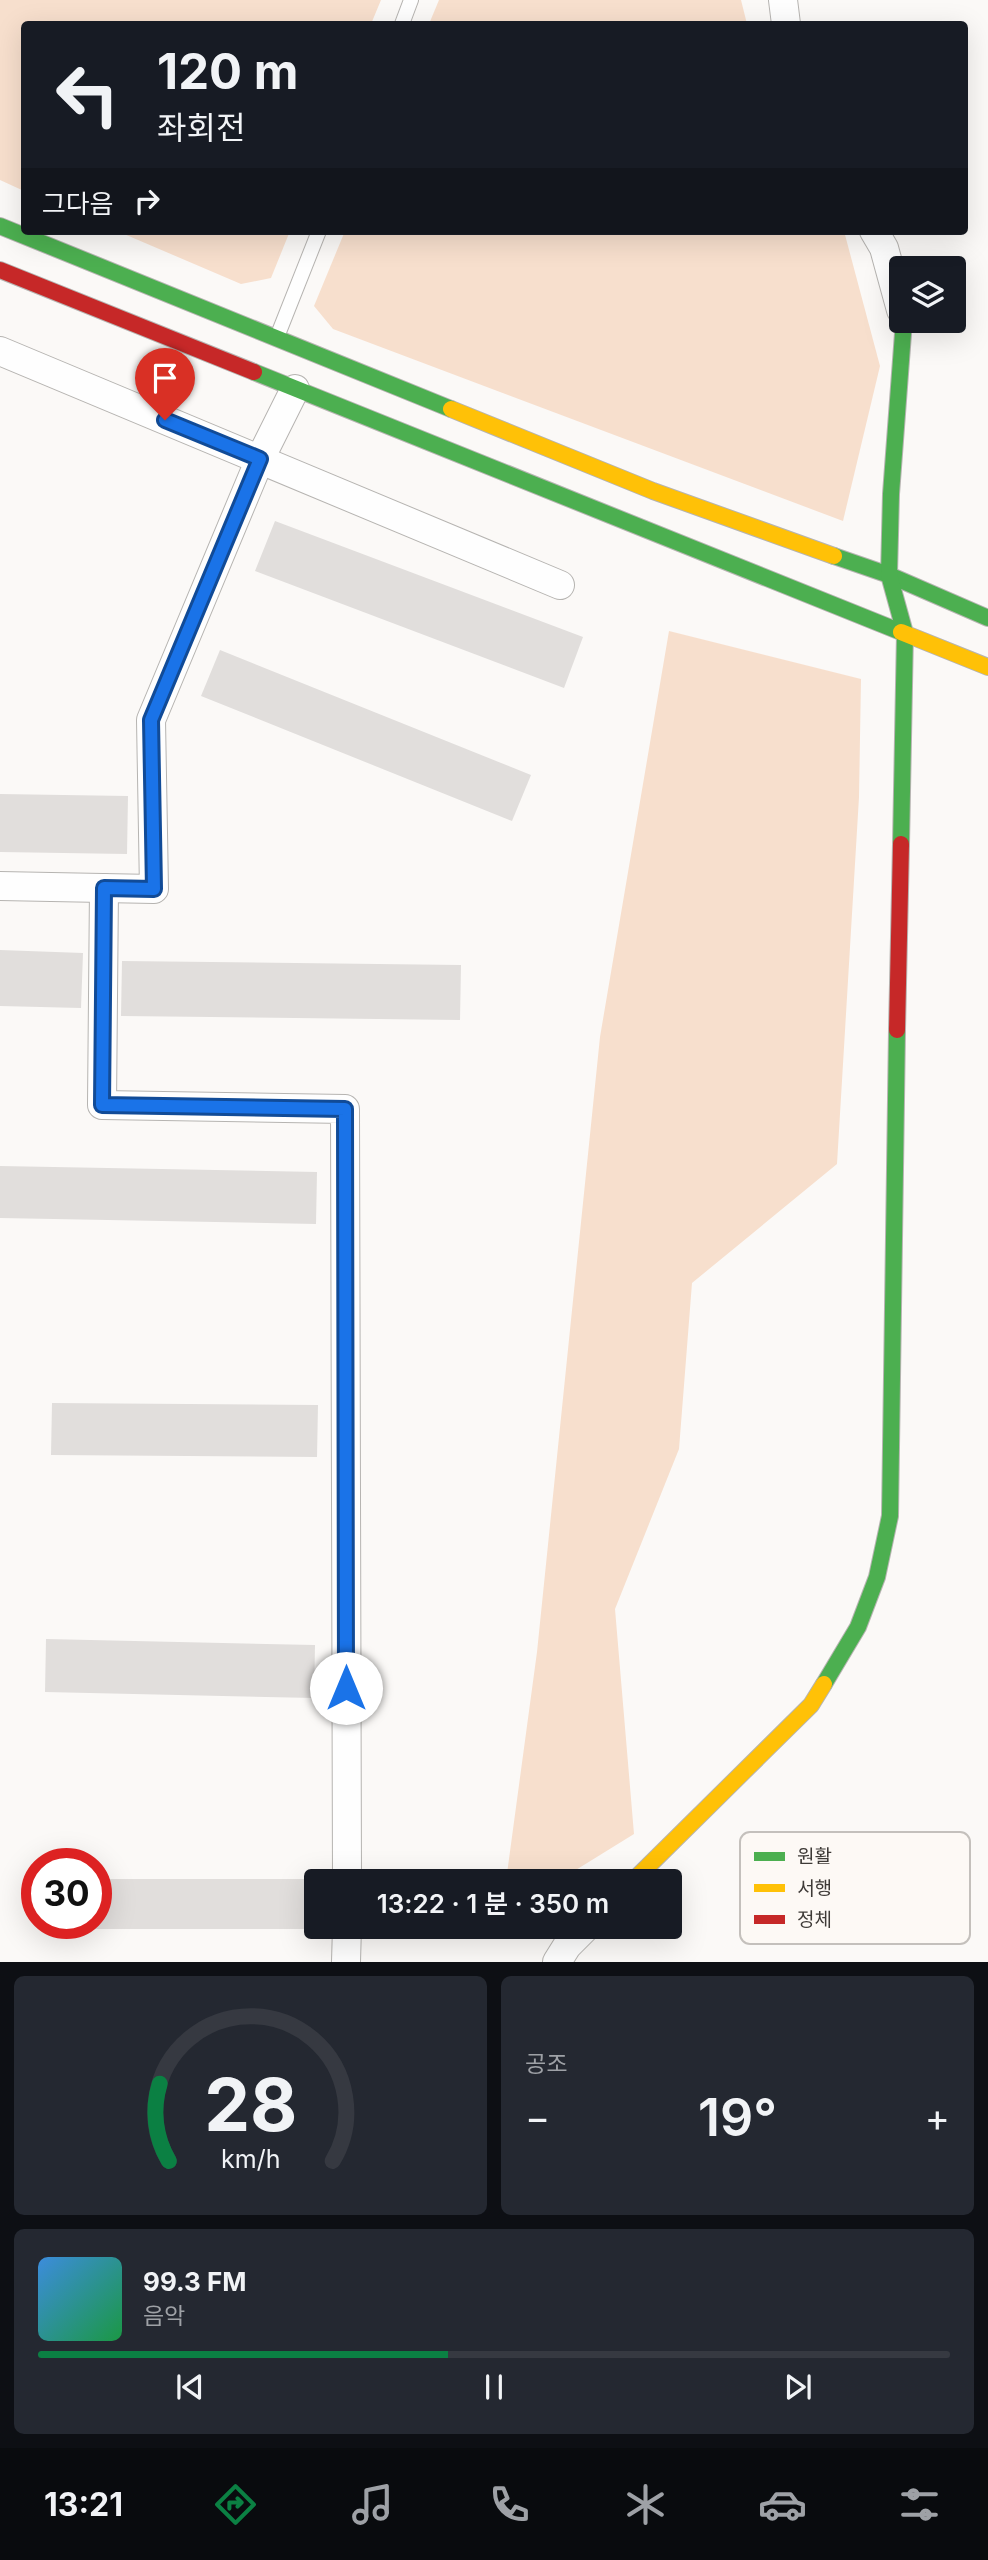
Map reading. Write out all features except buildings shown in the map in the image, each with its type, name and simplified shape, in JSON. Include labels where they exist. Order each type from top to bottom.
[{"type":"street","points":[[783,0],[786,21]]},
{"type":"street","points":[[0,226],[21,235]]},
{"type":"street","points":[[22,235],[653,491],[889,575],[988,618]]},
{"type":"street","points":[[876,235],[884,248],[889,266]]},
{"type":"street","points":[[0,270],[988,667]]},
{"type":"street","points":[[645,1869],[811,1705],[858,1627],[877,1577],[890,1516],[895,1077],[905,633],[889,575],[891,494],[903,333]]},
{"type":"street","points":[[0,351],[560,584]]},
{"type":"street","points":[[0,886],[154,889],[151,720],[260,459],[295,388]]},
{"type":"street","points":[[104,888],[102,1105],[345,1109],[346,1869]]},
{"type":"street","points":[[346,1962],[347,1939]]},
{"type":"street","points":[[557,1962],[574,1939]]},
{"type":"lane","points":[[402,21],[411,0]]},
{"type":"lane","points":[[276,339],[317,235]]},
{"type":"shaded area","points":[[0,0],[381,0],[372,21],[21,21],[21,190],[0,180]]},
{"type":"shaded area","points":[[439,0],[741,0],[746,21],[430,21]]},
{"type":"shaded area","points":[[126,235],[288,235],[271,278],[241,284]]},
{"type":"shaded area","points":[[343,235],[845,235],[880,366],[843,521],[333,329],[314,306]]},
{"type":"shaded area","points":[[669,631],[861,679],[859,797],[837,1164],[692,1283],[679,1449],[615,1609],[634,1834],[577,1869],[508,1869],[537,1652],[600,1037]]},
{"type":"traffic: fast","points":[[0,226],[21,235]]},
{"type":"traffic: fast","points":[[22,235],[451,409]]},
{"type":"traffic: fast","points":[[901,844],[905,633],[889,575],[891,494],[903,333]]},
{"type":"traffic: fast","points":[[254,372],[901,632]]},
{"type":"traffic: fast","points":[[834,556],[889,575],[988,618]]},
{"type":"traffic: fast","points":[[824,1684],[858,1627],[877,1577],[890,1516],[897,1030]]},
{"type":"traffic: slow","points":[[451,409],[653,491],[834,556]]},
{"type":"traffic: slow","points":[[901,632],[988,667]]},
{"type":"traffic: slow","points":[[645,1869],[811,1705],[824,1684]]},
{"type":"traffic: jam","points":[[0,270],[254,372]]},
{"type":"traffic: jam","points":[[897,1030],[901,844]]},
{"type":"route","points":[[165,420],[260,459],[151,720],[154,889],[104,888],[102,1105],[345,1109],[346,1688]]}]
